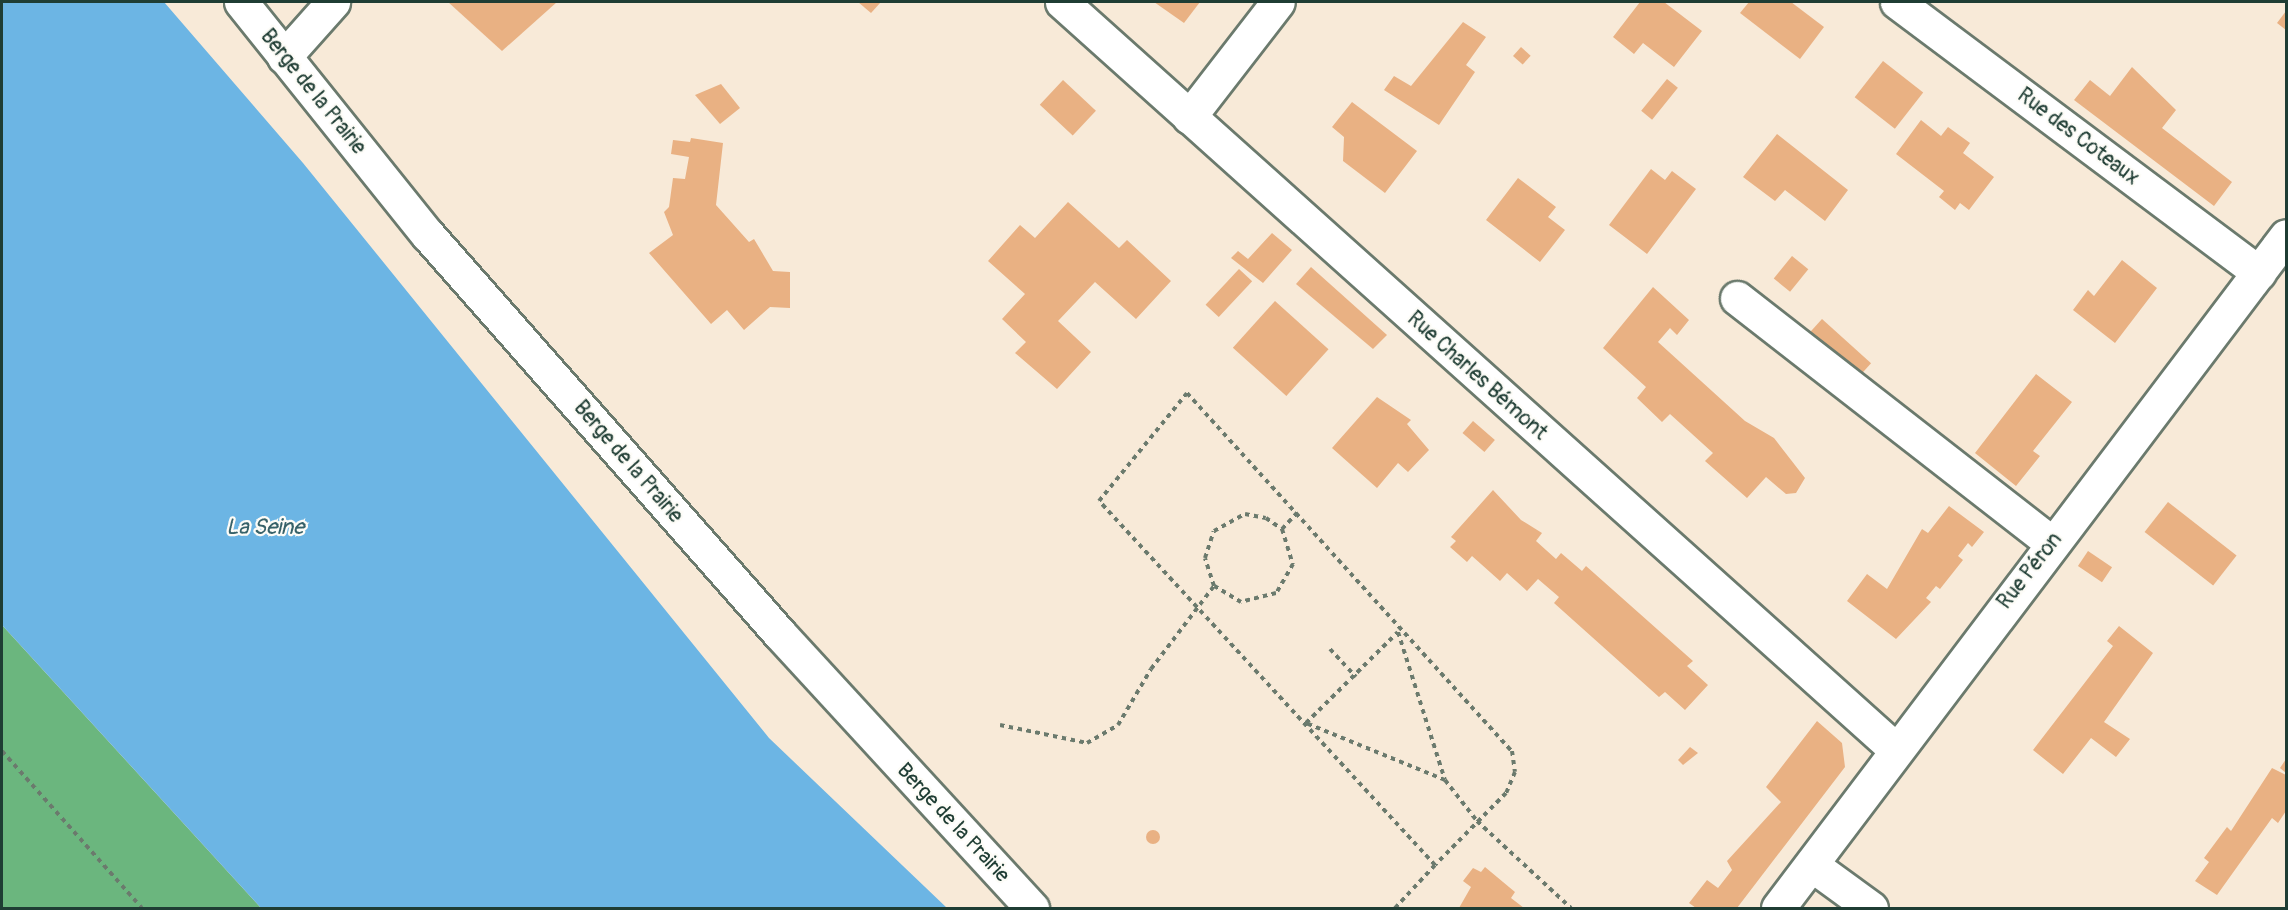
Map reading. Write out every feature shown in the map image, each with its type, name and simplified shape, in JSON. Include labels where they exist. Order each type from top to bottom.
[{"type":"street","name":"Berge de la Prairie","points":[[241,2],[428,235],[779,633],[1032,909]]},
{"type":"street","points":[[284,57],[333,2]]},
{"type":"street","name":"Rue Charles Bémont","points":[[1062,2],[1894,748]]},
{"type":"street","points":[[1189,117],[1278,2]]},
{"type":"street","name":"Rue des Coteaux","points":[[1897,2],[2259,273]]},
{"type":"street","name":"Rue Péron","points":[[1778,909],[1812,865],[1894,748],[2286,236]]},
{"type":"street","points":[[1737,298],[2052,543]]},
{"type":"street","points":[[1812,865],[1872,909]]},
{"type":"path","points":[[1395,909],[1506,793],[1515,772],[1512,751],[1398,632],[1298,512],[1187,393],[1099,501],[1435,865]]},
{"type":"path","points":[[1282,529],[1298,512]]},
{"type":"path","points":[[1256,515],[1282,529],[1293,564],[1276,593],[1240,602],[1214,586],[1205,558],[1221,524],[1256,515]]},
{"type":"path","points":[[1000,725],[1087,743],[1119,725],[1196,605],[1214,586]]},
{"type":"path","points":[[1306,723],[1356,677],[1398,632]]},
{"type":"path","points":[[1398,632],[1444,780],[1477,821],[1571,909]]},
{"type":"path","points":[[1330,649],[1356,677]]},
{"type":"path","points":[[1306,723],[1444,780]]},
{"type":"path","points":[[2,751],[142,909]]},
{"type":"green space","points":[[2,625],[261,908],[2,908]]},
{"type":"water","name":"La Seine","points":[[2,2],[164,2],[303,163],[769,738],[947,908],[261,908],[2,625]]},
{"type":"building","points":[[448,2],[557,2],[502,51]]},
{"type":"building","points":[[858,2],[881,2],[871,13]]},
{"type":"building","points":[[1154,2],[1200,2],[1184,23]]},
{"type":"building","points":[[1640,2],[1664,2],[1702,31],[1674,67],[1643,43],[1634,54],[1613,37]]},
{"type":"building","points":[[1749,2],[1791,2],[1824,27],[1800,59],[1740,13]]},
{"type":"building","points":[[2286,11],[2286,30],[2277,23]]},
{"type":"building","points":[[1463,22],[1486,37],[1466,65],[1475,72],[1439,125],[1384,90],[1394,76],[1411,86]]},
{"type":"building","points":[[1521,47],[1531,56],[1523,65],[1513,56]]},
{"type":"building","points":[[1883,61],[1923,92],[1895,129],[1855,97]]},
{"type":"building","points":[[2132,67],[2176,110],[2162,128],[2232,182],[2214,206],[2074,100],[2090,80],[2110,96]]},
{"type":"building","points":[[1667,79],[1678,88],[1652,120],[1641,111]]},
{"type":"building","points":[[1063,80],[1096,111],[1073,136],[1040,105]]},
{"type":"building","points":[[721,84],[740,108],[720,124],[695,95]]},
{"type":"building","points":[[1352,102],[1417,151],[1385,193],[1343,161],[1344,137],[1332,127]]},
{"type":"building","points":[[1921,120],[1941,136],[1948,127],[1970,143],[1963,153],[1994,177],[1969,210],[1960,203],[1955,210],[1939,197],[1944,191],[1896,154]]},
{"type":"building","points":[[1777,134],[1848,190],[1825,221],[1785,190],[1775,201],[1743,177]]},
{"type":"building","points":[[691,138],[723,143],[716,205],[749,242],[754,239],[773,271],[790,272],[790,308],[770,307],[744,330],[727,310],[711,324],[649,253],[673,235],[664,212],[669,207],[673,178],[685,179],[689,157],[671,154],[673,140],[690,142]]},
{"type":"building","points":[[1651,169],[1665,180],[1672,171],[1696,189],[1647,254],[1609,225]]},
{"type":"building","points":[[1518,178],[1556,207],[1548,217],[1565,230],[1540,262],[1486,220]]},
{"type":"building","points":[[1068,202],[1119,248],[1127,240],[1171,281],[1136,319],[1095,282],[1058,321],[1091,352],[1057,389],[1015,353],[1026,342],[1002,319],[1025,294],[988,261],[1020,225],[1035,238]]},
{"type":"building","points":[[1272,233],[1292,250],[1263,283],[1231,258],[1238,251],[1248,259]]},
{"type":"building","points":[[1792,256],[1808,269],[1790,292],[1774,279]]},
{"type":"building","points":[[2122,260],[2157,288],[2115,343],[2073,310],[2088,290],[2094,296]]},
{"type":"building","points":[[1311,267],[1387,335],[1373,349],[1296,284]]},
{"type":"building","points":[[1239,269],[1252,281],[1219,317],[1206,305]]},
{"type":"building","points":[[1653,287],[1689,320],[1677,335],[1670,328],[1658,342],[1745,421],[1774,438],[1805,478],[1796,493],[1786,494],[1766,477],[1747,498],[1705,461],[1713,453],[1670,414],[1662,422],[1637,398],[1646,387],[1603,348]]},
{"type":"building","points":[[1275,301],[1329,349],[1286,396],[1233,348]]},
{"type":"building","points":[[1822,319],[1871,363],[1856,380],[1807,335]]},
{"type":"building","points":[[2036,374],[2072,402],[2033,451],[2040,456],[2016,486],[1975,453]]},
{"type":"building","points":[[1377,397],[1411,420],[1407,424],[1429,450],[1408,472],[1398,463],[1377,488],[1332,448]]},
{"type":"building","points":[[1473,421],[1495,440],[1484,452],[1463,433]]},
{"type":"building","points":[[1493,490],[1521,520],[1542,533],[1536,541],[1556,559],[1561,553],[1582,571],[1586,566],[1693,661],[1687,666],[1708,685],[1685,710],[1665,692],[1659,697],[1554,603],[1559,597],[1538,579],[1527,591],[1507,573],[1500,581],[1472,556],[1467,562],[1450,547],[1456,541],[1451,537]]},
{"type":"building","points":[[2168,502],[2237,556],[2213,586],[2145,532]]},
{"type":"building","points":[[1949,506],[1984,532],[1972,547],[1968,543],[1958,556],[1963,560],[1940,589],[1936,586],[1926,598],[1931,602],[1896,639],[1847,601],[1867,574],[1887,589],[1922,529],[1928,533]]},
{"type":"building","points":[[2088,551],[2112,567],[2102,582],[2078,566]]},
{"type":"building","points":[[2119,626],[2153,653],[2104,722],[2130,739],[2116,757],[2091,738],[2063,774],[2033,750],[2113,646],[2107,641]]},
{"type":"building","points":[[1817,721],[1842,743],[1845,767],[1737,908],[1696,908],[1689,903],[1707,880],[1718,888],[1732,870],[1727,861],[1781,802],[1766,787]]},
{"type":"building","points":[[1690,747],[1698,753],[1683,765],[1678,760]]},
{"type":"building","points":[[2286,759],[2286,773],[2280,768]]},
{"type":"building","points":[[2272,768],[2286,775],[2286,811],[2278,823],[2272,818],[2217,895],[2195,881],[2209,862],[2204,858],[2227,827],[2231,831]]},
{"type":"building","points":[[1153,830],[1158,832],[1160,837],[1158,842],[1153,844],[1148,842],[1146,837],[1148,832]]},
{"type":"building","points":[[1485,867],[1515,892],[1511,898],[1524,908],[1459,908],[1471,887],[1463,881],[1473,868],[1481,872]]}]
